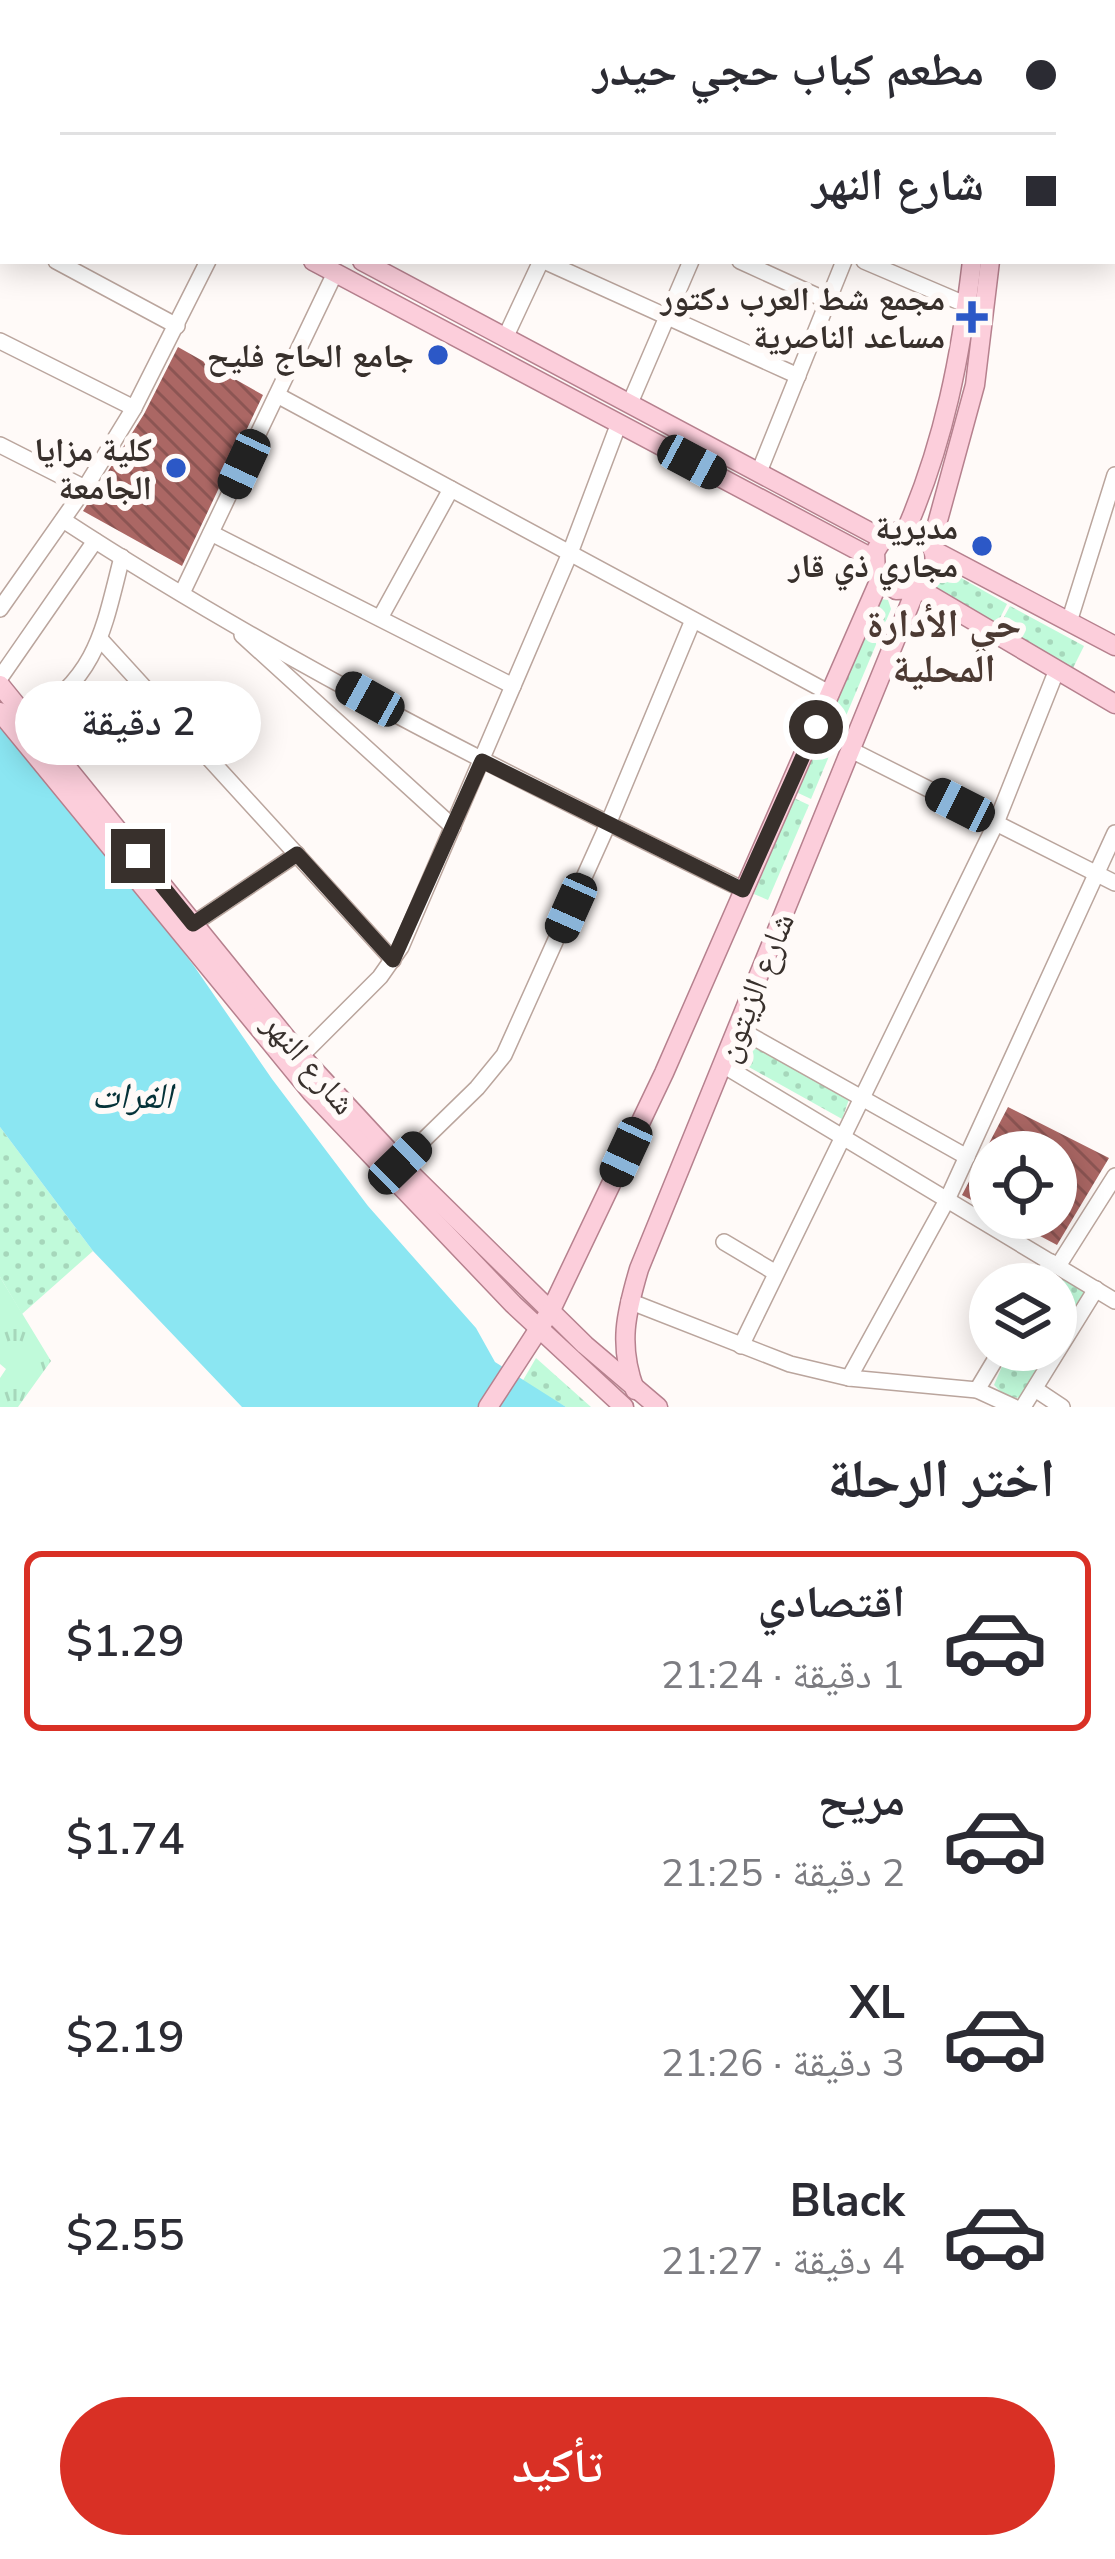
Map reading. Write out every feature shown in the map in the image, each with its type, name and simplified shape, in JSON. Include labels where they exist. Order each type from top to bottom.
[{"type":"main road","points":[[318,264],[619,423],[877,569],[896,590],[917,588],[1115,704]]},
{"type":"main road","points":[[368,264],[883,539],[906,530],[916,533],[932,548],[1115,646]]},
{"type":"main road","points":[[906,530],[949,411],[972,264]]},
{"type":"main road","points":[[917,588],[934,567],[932,548],[975,385],[990,264]]},
{"type":"main road","points":[[540,380],[551,361]]},
{"type":"main road","points":[[877,569],[883,539]]},
{"type":"main road","name":"شارع الزيتون","points":[[488,1407],[551,1310],[664,1073],[831,694],[877,569]]},
{"type":"main road","name":"شارع الزيتون","points":[[630,1398],[623,1347],[629,1301],[917,588]]},
{"type":"main road","name":"شارع النهر","points":[[0,681],[301,1056],[400,1163],[551,1310],[630,1398]]},
{"type":"main road","name":"شارع النهر","points":[[0,712],[312,1093],[534,1336],[630,1398],[658,1407]]},
{"type":"street","points":[[62,264],[177,326]]},
{"type":"street","points":[[0,609],[86,488],[134,408],[207,264]]},
{"type":"street","points":[[505,338],[542,264]]},
{"type":"street","points":[[550,264],[798,376]]},
{"type":"street","points":[[630,403],[690,264]]},
{"type":"street","points":[[747,264],[828,301]]},
{"type":"street","points":[[759,472],[843,264]]},
{"type":"street","points":[[871,264],[967,305]]},
{"type":"street","points":[[182,593],[335,273]]},
{"type":"street","points":[[0,341],[134,408]]},
{"type":"street","points":[[277,395],[831,694]]},
{"type":"street","points":[[301,1056],[393,960],[570,554],[619,423]]},
{"type":"street","points":[[0,445],[86,488]]},
{"type":"street","points":[[1069,622],[1115,476]]},
{"type":"street","points":[[380,618],[451,489]]},
{"type":"street","points":[[63,520],[223,617],[482,761],[743,890]]},
{"type":"street","points":[[211,533],[513,686]]},
{"type":"street","points":[[0,681],[95,541]]},
{"type":"street","points":[[28,720],[53,704],[89,664],[122,557]]},
{"type":"street","points":[[223,617],[453,827]]},
{"type":"street","points":[[400,1163],[478,1088],[504,1054],[694,620]]},
{"type":"street","points":[[100,640],[393,960]]},
{"type":"street","points":[[741,1346],[996,823],[1056,672]]},
{"type":"street","points":[[851,750],[1115,883]]},
{"type":"street","points":[[849,1378],[947,1200],[1115,833]]},
{"type":"street","points":[[193,924],[297,854]]},
{"type":"street","points":[[737,1028],[967,1157]]},
{"type":"street","points":[[723,1065],[1052,1263]]},
{"type":"street","points":[[1055,1263],[1110,1194],[1115,1176]]},
{"type":"street","points":[[724,1242],[776,1273]]},
{"type":"street","points":[[1077,1278],[1115,1301]]},
{"type":"street","points":[[629,1301],[741,1346],[849,1378],[977,1390],[1018,1407],[1035,1390],[1096,1289]]},
{"type":"street","points":[[977,1390],[988,1371]]},
{"type":"street","points":[[1035,1390],[1063,1407]]},
{"type":"green space","points":[[940,566],[1007,604],[996,626],[928,590]]},
{"type":"green space","points":[[880,599],[888,600],[891,609],[811,799],[796,792]]},
{"type":"green space","points":[[1010,606],[1084,646],[1072,670],[998,628]]},
{"type":"green space","points":[[794,798],[809,805],[768,900],[754,894]]},
{"type":"green space","points":[[743,1036],[851,1094],[842,1119],[731,1057]]},
{"type":"green space","points":[[0,1127],[93,1251],[22,1314],[0,1277]]},
{"type":"green space","points":[[0,1277],[51,1361],[18,1407],[0,1407],[0,1378],[6,1369],[0,1364]]},
{"type":"green space","points":[[1077,1284],[1087,1290],[1077,1307]]},
{"type":"green space","points":[[536,1358],[591,1407],[566,1407],[522,1382]]},
{"type":"green space","points":[[1000,1371],[1039,1371],[1023,1398],[1006,1397],[994,1385]]},
{"type":"water","name":"الفرات","points":[[0,722],[54,784],[194,966],[368,1206],[476,1328],[495,1362],[566,1407],[242,1407],[93,1251],[0,1127]]},
{"type":"building","points":[[178,347],[263,395],[182,566],[83,511],[144,414]]},
{"type":"building","points":[[1008,1107],[1056,1131],[995,1131]]},
{"type":"building","points":[[1077,1142],[1109,1158],[1077,1212]]},
{"type":"place","name":"مجمع شط العرب دكتور مساعد الناصرية","points":[[972,317]]},
{"type":"place","name":"جامع الحاج فليح","points":[[438,355]]},
{"type":"place","name":"كلية مزايا الجامعة","points":[[176,468]]},
{"type":"place","name":"مديرية مجاري ذي قار","points":[[982,546]]},
{"type":"district","name":"حي الأدارة المحلية","points":[[944,646]]},
{"type":"route","points":[[138,856],[193,924],[297,854],[393,960],[482,761],[743,890],[816,727]]}]
